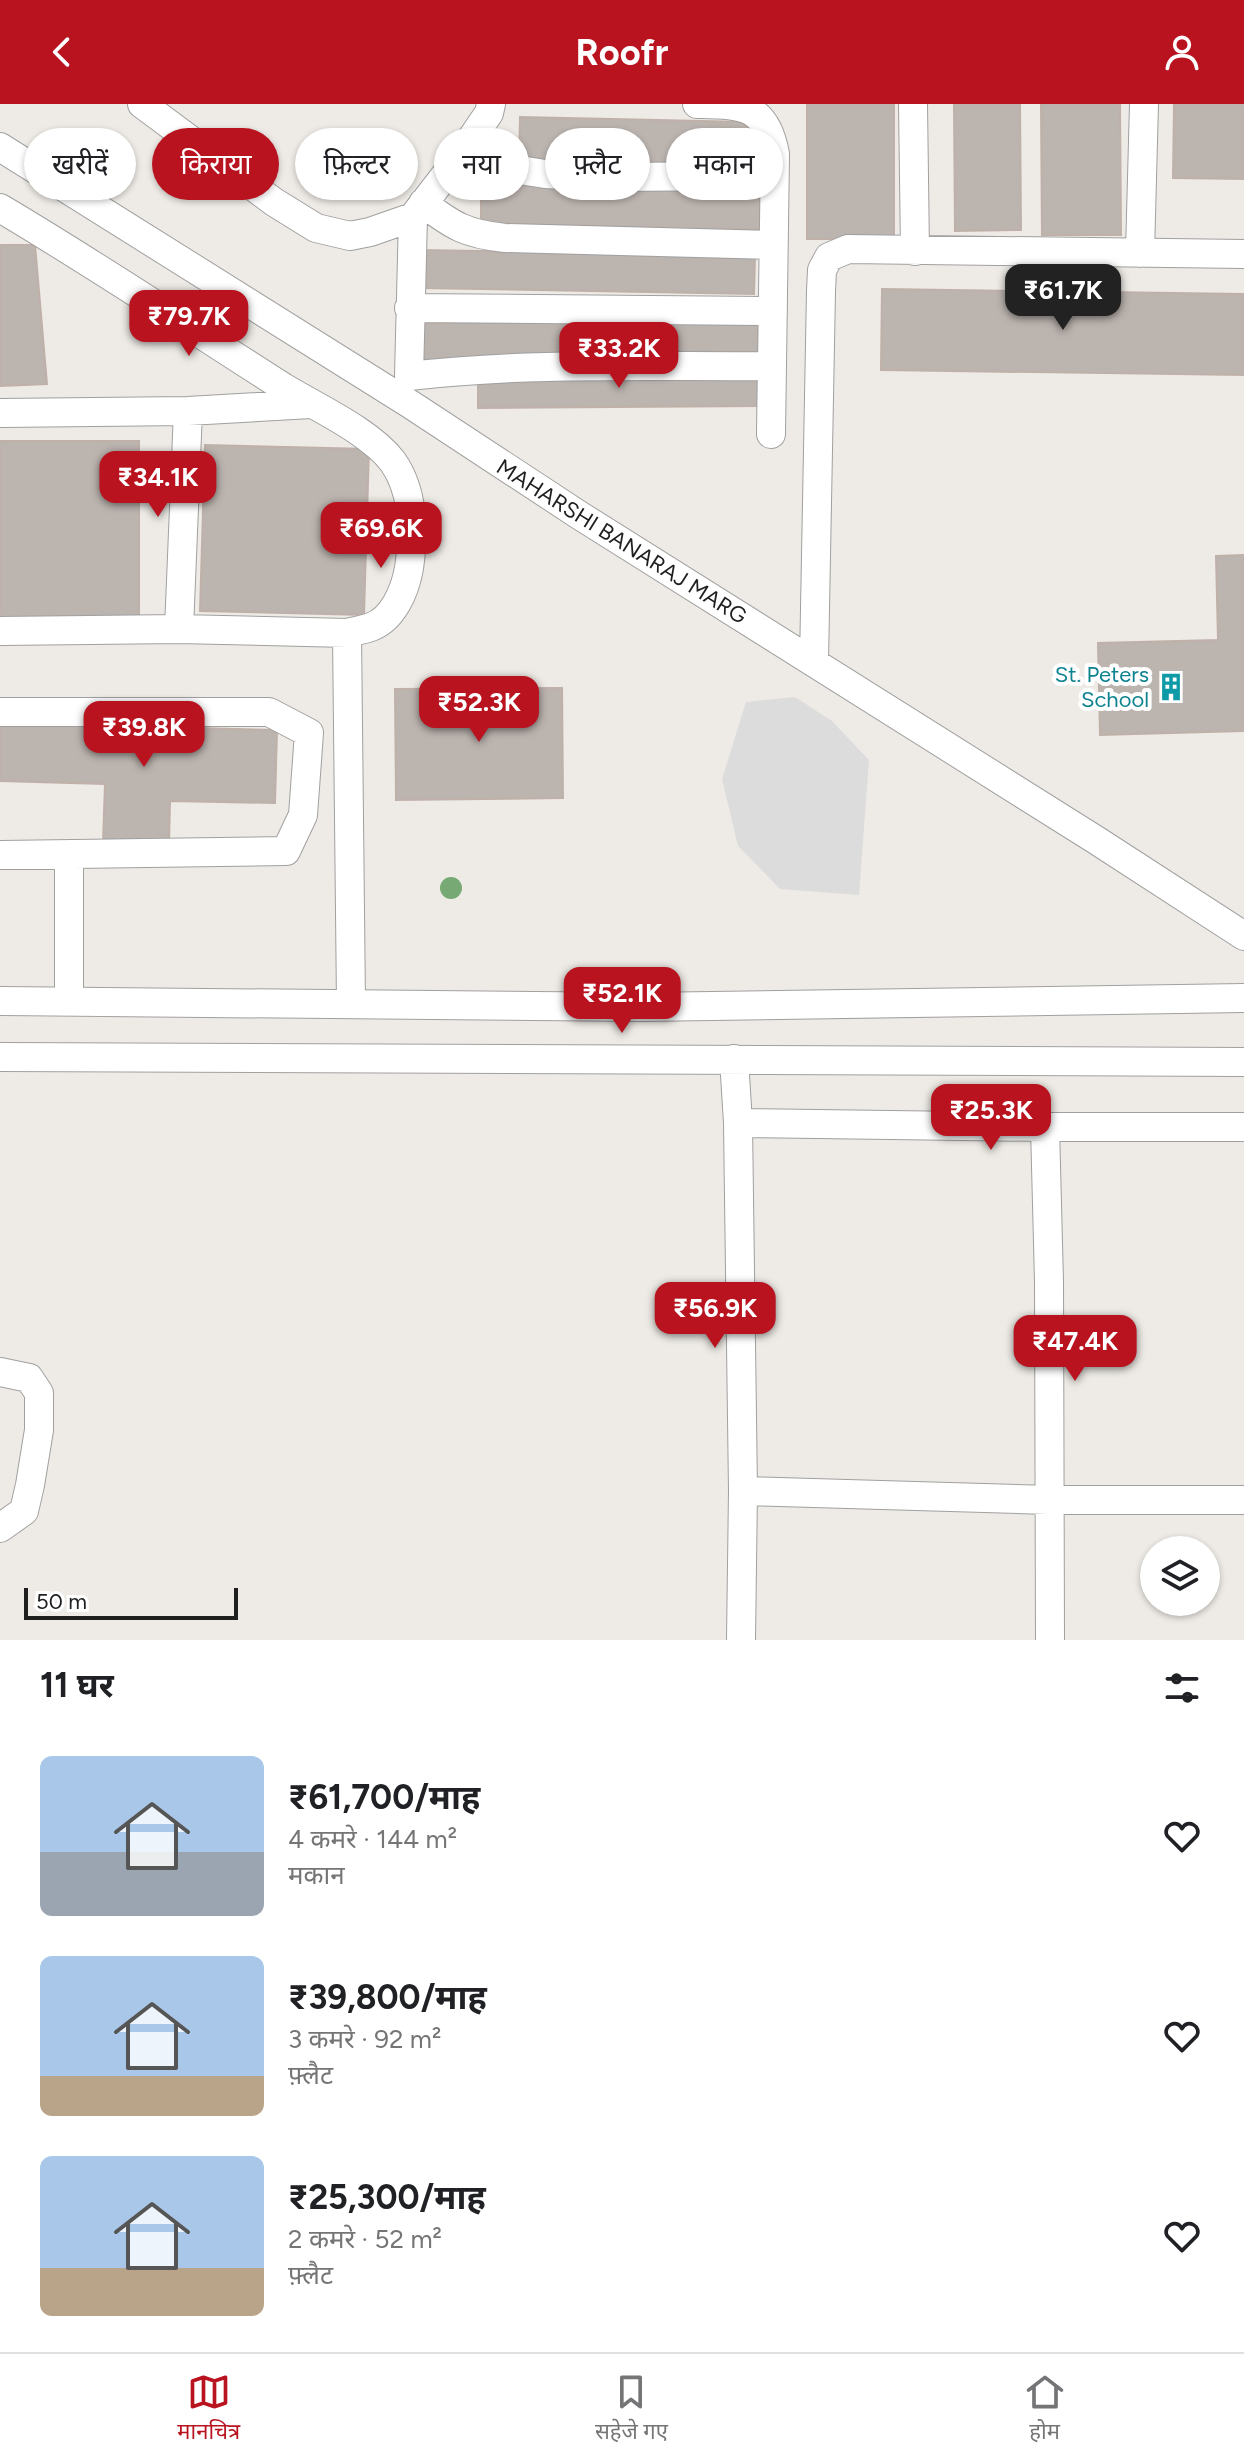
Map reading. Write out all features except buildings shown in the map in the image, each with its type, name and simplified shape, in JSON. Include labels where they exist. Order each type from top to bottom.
[{"type":"street","points":[[142,104],[262,194],[316,228],[350,236],[370,232],[418,210],[434,189]]},
{"type":"street","points":[[479,128],[491,104]]},
{"type":"street","points":[[697,104],[735,105],[752,111],[768,128]]},
{"type":"street","points":[[913,104],[915,251]]},
{"type":"street","points":[[1140,253],[1144,104]]},
{"type":"street","name":"MAHARSHI BANARAJ MARG","points":[[0,147],[410,404],[579,515],[1244,936]]},
{"type":"street","points":[[529,172],[603,177],[666,177]]},
{"type":"street","points":[[771,434],[774,200]]},
{"type":"street","points":[[0,208],[384,451],[404,483],[410,507],[411,543],[408,572],[396,605],[372,627],[347,633],[179,629],[0,631]]},
{"type":"street","points":[[418,210],[478,236],[773,245]]},
{"type":"street","points":[[418,210],[409,308],[409,376],[533,367],[772,366]]},
{"type":"street","points":[[814,662],[822,270],[829,257],[848,249],[1244,254]]},
{"type":"street","points":[[409,308],[773,311]]},
{"type":"street","points":[[0,413],[188,411],[311,404]]},
{"type":"street","points":[[179,629],[188,411]]},
{"type":"street","points":[[347,633],[351,1004]]},
{"type":"street","points":[[0,712],[269,712],[309,733],[303,815],[286,851],[0,855]]},
{"type":"street","points":[[69,855],[69,1000]]},
{"type":"street","points":[[0,1001],[642,1007],[1244,998]]},
{"type":"street","points":[[0,1057],[1244,1062]]},
{"type":"street","points":[[734,1059],[738,1123],[743,1491],[741,1640]]},
{"type":"street","points":[[738,1123],[1244,1127]]},
{"type":"street","points":[[1045,1127],[1049,1281],[1050,1640]]},
{"type":"street","points":[[0,1372],[29,1378],[39,1393],[39,1430],[24,1511],[0,1528]]},
{"type":"street","points":[[743,1491],[1049,1500],[1244,1500]]},
{"type":"shaded area","points":[[795,697],[832,721],[869,760],[859,895],[780,889],[738,846],[722,779],[746,702]]},
{"type":"place","name":"St. Peters School","points":[[1171,687]]}]
